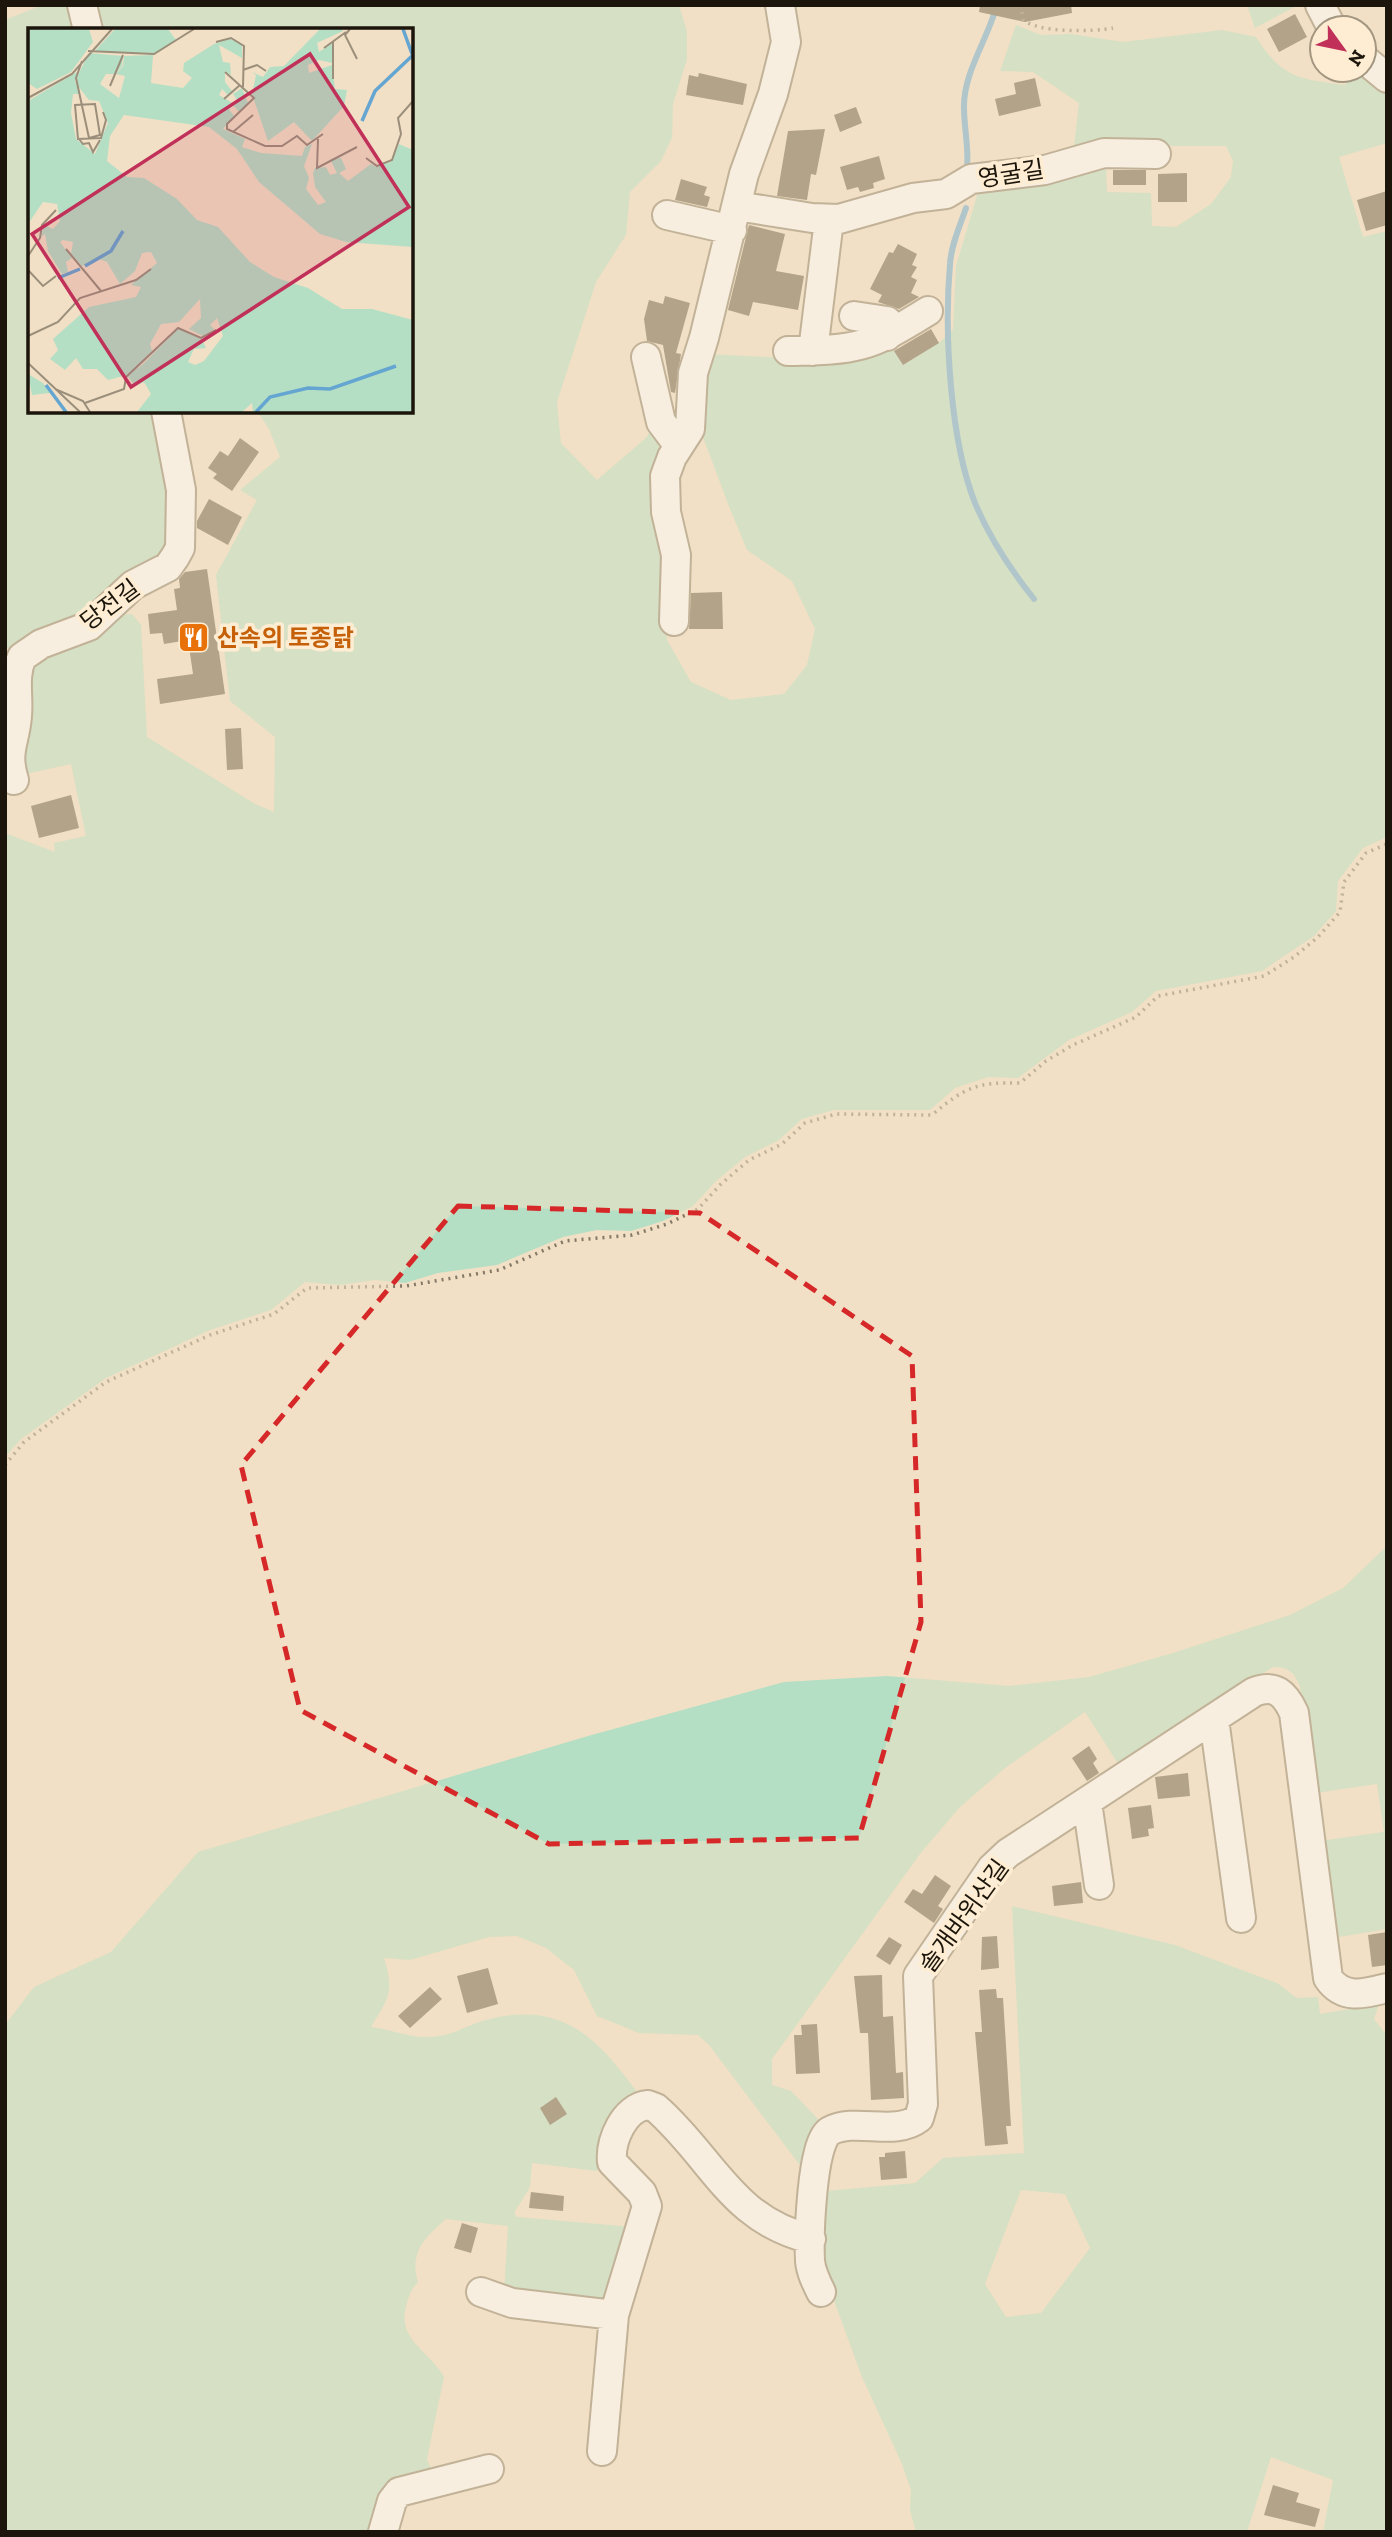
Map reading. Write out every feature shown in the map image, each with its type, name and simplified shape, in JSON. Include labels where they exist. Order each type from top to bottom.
[{"type":"lane","points":[[82,5],[88,28]]},
{"type":"lane","points":[[674,621],[676,555],[669,530],[664,491],[668,465],[690,429],[694,364],[704,338],[786,41],[780,5]]},
{"type":"lane","name":"영굴길","points":[[667,215],[828,220],[914,198],[947,194],[971,179],[1045,170],[1104,153],[1156,154]]},
{"type":"lane","points":[[828,220],[801,351],[860,348],[887,336],[928,311]]},
{"type":"lane","points":[[854,316],[887,321],[891,330],[887,336]]},
{"type":"lane","points":[[646,357],[661,422],[680,446]]},
{"type":"lane","name":"당전길","points":[[14,780],[8,751],[16,727],[16,682],[22,657],[41,644],[89,626],[133,585],[168,566],[180,548],[181,490],[166,413]]},
{"type":"lane","name":"솔개바위산길","points":[[821,2291],[811,2270],[811,2239],[816,2165],[821,2140],[826,2133],[842,2127],[914,2122],[922,2112],[919,1976],[1000,1859],[1263,1689],[1278,1690],[1286,1697],[1294,1713],[1328,1978],[1343,1992],[1354,1994],[1387,1988]]},
{"type":"lane","points":[[1214,1719],[1241,1918]]},
{"type":"lane","points":[[1087,1802],[1099,1885]]},
{"type":"lane","points":[[601,2451],[614,2315],[647,2206],[642,2193],[617,2171],[611,2151],[623,2122],[640,2105],[656,2108],[747,2210],[779,2230],[811,2239]]},
{"type":"lane","points":[[481,2292],[512,2303],[614,2315]]},
{"type":"lane","points":[[383,2532],[392,2501],[399,2492],[489,2469]]},
{"type":"path","points":[[1021,5],[1023,19],[1035,27],[1087,32],[1113,28]]},
{"type":"path","points":[[5,1465],[24,1442],[106,1382],[210,1335],[274,1314],[306,1288],[406,1286],[499,1269],[565,1241],[632,1235],[667,1224],[698,1209],[720,1184],[749,1160],[782,1143],[805,1123],[836,1114],[932,1115],[958,1092],[990,1082],[1020,1083],[1045,1061],[1073,1045],[1136,1017],[1158,996],[1264,976],[1318,937],[1340,912],[1344,882],[1366,853],[1387,844]]},
{"type":"highlighted area","points":[[458,1206],[700,1213],[912,1356],[921,1622],[859,1838],[549,1844],[300,1710],[241,1465]]},
{"type":"green space","points":[[42,5],[77,5],[83,28],[28,28],[28,413],[160,413],[176,546],[108,599],[15,655],[5,645],[5,20]]},
{"type":"green space","points":[[87,5],[679,5],[687,32],[687,59],[673,104],[672,138],[661,161],[630,192],[626,235],[596,282],[557,402],[561,443],[597,480],[647,437],[652,425],[661,454],[667,640],[691,682],[731,700],[784,694],[807,665],[815,629],[792,581],[747,550],[728,504],[703,437],[701,400],[708,354],[784,358],[889,343],[903,365],[939,343],[953,329],[956,266],[979,189],[1106,167],[1107,192],[1151,193],[1152,226],[1176,227],[1211,204],[1231,177],[1233,161],[1226,146],[1159,146],[1073,155],[1079,103],[1033,72],[1000,71],[1016,25],[1041,35],[1071,34],[1123,42],[1222,30],[1256,37],[1274,61],[1283,69],[1308,79],[1308,84],[1378,84],[1378,81],[1387,88],[1387,143],[1339,157],[1363,237],[1387,231],[1387,837],[1363,848],[1338,881],[1336,911],[1314,936],[1262,971],[1156,991],[1132,1012],[1069,1040],[1018,1078],[988,1077],[955,1088],[930,1110],[834,1110],[802,1119],[779,1140],[745,1157],[716,1181],[693,1206],[663,1221],[631,1231],[597,1230],[563,1237],[497,1265],[438,1273],[405,1283],[375,1280],[340,1285],[305,1282],[271,1310],[210,1330],[106,1378],[21,1439],[5,1457],[5,833],[55,852],[54,843],[86,836],[71,764],[21,775],[26,675],[35,656],[119,615],[132,614],[141,625],[147,737],[255,804],[274,812],[275,737],[230,701],[216,575],[257,500],[240,490],[280,457],[269,429],[258,413],[413,413],[413,28],[92,28]]},
{"type":"green space","points":[[1247,5],[1298,5],[1255,28]]},
{"type":"green space","points":[[1387,1546],[1387,1929],[1333,1938],[1320,1841],[1384,1832],[1377,1784],[1315,1793],[1300,1686],[1290,1671],[1273,1667],[1119,1765],[1085,1712],[1005,1768],[959,1808],[920,1854],[772,2059],[772,2085],[791,2091],[818,2119],[809,2143],[805,2172],[709,2045],[698,2035],[639,2033],[597,2016],[574,1970],[546,1948],[517,1936],[489,1937],[410,1960],[384,1958],[389,1979],[388,1995],[371,2027],[429,2037],[512,2015],[556,2019],[591,2039],[607,2054],[637,2092],[611,2129],[597,2171],[532,2163],[530,2187],[514,2213],[517,2217],[633,2227],[603,2304],[504,2293],[508,2226],[446,2219],[426,2239],[417,2254],[418,2282],[409,2297],[404,2318],[410,2337],[444,2377],[427,2459],[432,2471],[375,2532],[5,2532],[5,2025],[34,1987],[111,1952],[198,1852],[588,1736],[784,1682],[887,1676],[1009,1686],[1089,1677],[1290,1615],[1343,1588]]},
{"type":"green space","points":[[1012,1906],[1175,1945],[1277,1983],[1297,1998],[1318,1997],[1320,2014],[1379,2004],[1374,2019],[1387,2036],[1387,2532],[1323,2532],[1333,2480],[1271,2457],[1247,2532],[916,2532],[910,2510],[911,2490],[902,2464],[862,2377],[818,2257],[826,2191],[915,2183],[943,2158],[1024,2153]],"holes":[[[1021,2190],[1065,2194],[1090,2248],[1041,2313],[1006,2317],[985,2284]]]},
{"type":"building","points":[[980,5],[1071,5],[1072,13],[1025,22],[979,12]]},
{"type":"building","points":[[1295,14],[1307,37],[1279,52],[1267,29]]},
{"type":"building","points":[[699,73],[747,84],[743,105],[686,95],[689,75],[698,77]]},
{"type":"building","points":[[1035,78],[1041,106],[999,116],[995,99],[1016,94],[1014,83]]},
{"type":"building","points":[[856,107],[862,123],[840,132],[834,115]]},
{"type":"building","points":[[825,129],[816,175],[811,174],[807,200],[777,196],[788,131]]},
{"type":"building","points":[[879,156],[885,179],[873,183],[874,188],[860,192],[858,187],[847,190],[840,167]]},
{"type":"building","points":[[1113,170],[1146,170],[1146,185],[1113,185]]},
{"type":"building","points":[[1187,173],[1187,202],[1158,202],[1158,174]]},
{"type":"building","points":[[681,179],[707,187],[704,195],[710,197],[707,207],[675,200]]},
{"type":"building","points":[[1387,191],[1387,225],[1366,231],[1357,200]]},
{"type":"building","points":[[749,225],[785,234],[776,271],[804,276],[798,310],[753,302],[749,316],[728,310]]},
{"type":"building","points":[[898,244],[917,254],[912,265],[917,267],[911,277],[917,280],[911,293],[919,297],[899,309],[878,302],[882,295],[870,289],[889,252],[893,253]]},
{"type":"building","points":[[665,296],[690,303],[676,353],[681,354],[675,393],[671,392],[663,345],[647,341],[644,319],[649,300],[663,304]]},
{"type":"building","points":[[931,329],[939,343],[903,365],[894,351]]},
{"type":"building","points":[[240,438],[259,452],[232,491],[213,478],[217,474],[208,468],[220,451],[228,456]]},
{"type":"building","points":[[209,499],[242,517],[228,545],[197,528],[197,521]]},
{"type":"building","points":[[207,569],[225,694],[160,704],[157,679],[193,674],[188,640],[164,644],[162,633],[150,634],[148,614],[177,610],[174,589],[180,588],[179,579],[185,572]]},
{"type":"building","points":[[722,592],[723,629],[689,629],[691,593]]},
{"type":"building","points":[[241,728],[243,769],[227,770],[225,729]]},
{"type":"building","points":[[71,795],[79,828],[39,838],[31,806]]},
{"type":"building","points":[[1089,1746],[1097,1759],[1093,1763],[1099,1773],[1087,1781],[1072,1758]]},
{"type":"building","points":[[1188,1773],[1190,1796],[1158,1799],[1155,1777]]},
{"type":"building","points":[[1151,1805],[1154,1828],[1148,1829],[1149,1836],[1132,1839],[1128,1808]]},
{"type":"building","points":[[935,1875],[951,1886],[938,1906],[943,1909],[934,1923],[904,1902],[913,1889],[922,1894]]},
{"type":"building","points":[[1081,1882],[1083,1903],[1054,1906],[1052,1886]]},
{"type":"building","points":[[1387,1932],[1387,1965],[1372,1967],[1368,1935]]},
{"type":"building","points":[[997,1936],[999,1968],[981,1970],[982,1937]]},
{"type":"building","points":[[889,1937],[902,1945],[890,1965],[876,1956]]},
{"type":"building","points":[[488,1968],[498,2004],[467,2013],[457,1976]]},
{"type":"building","points":[[882,1975],[883,2017],[893,2016],[896,2073],[903,2072],[904,2098],[871,2100],[868,2033],[860,2033],[854,1976]]},
{"type":"building","points":[[430,1987],[442,1999],[410,2028],[398,2016]]},
{"type":"building","points":[[996,1989],[997,1998],[1003,1998],[1011,2126],[1006,2126],[1008,2144],[985,2146],[975,2032],[982,2032],[979,1990]]},
{"type":"building","points":[[817,2024],[820,2073],[796,2074],[794,2035],[802,2035],[801,2025]]},
{"type":"building","points":[[556,2097],[567,2114],[550,2125],[540,2108]]},
{"type":"building","points":[[905,2151],[907,2178],[881,2180],[879,2157],[885,2157],[885,2153]]},
{"type":"building","points":[[531,2192],[564,2196],[563,2211],[529,2208]]},
{"type":"building","points":[[462,2223],[478,2228],[471,2253],[454,2248]]},
{"type":"building","points":[[1273,2485],[1299,2493],[1296,2502],[1320,2509],[1315,2527],[1264,2515]]},
{"type":"waterway","points":[[967,168],[964,115],[967,83],[996,8]]},
{"type":"waterway","points":[[966,208],[952,250],[948,291],[951,385],[960,449],[975,503],[987,529],[1034,599]]},
{"type":"place","name":"산속의 토종닭","points":[[194,638]]}]
